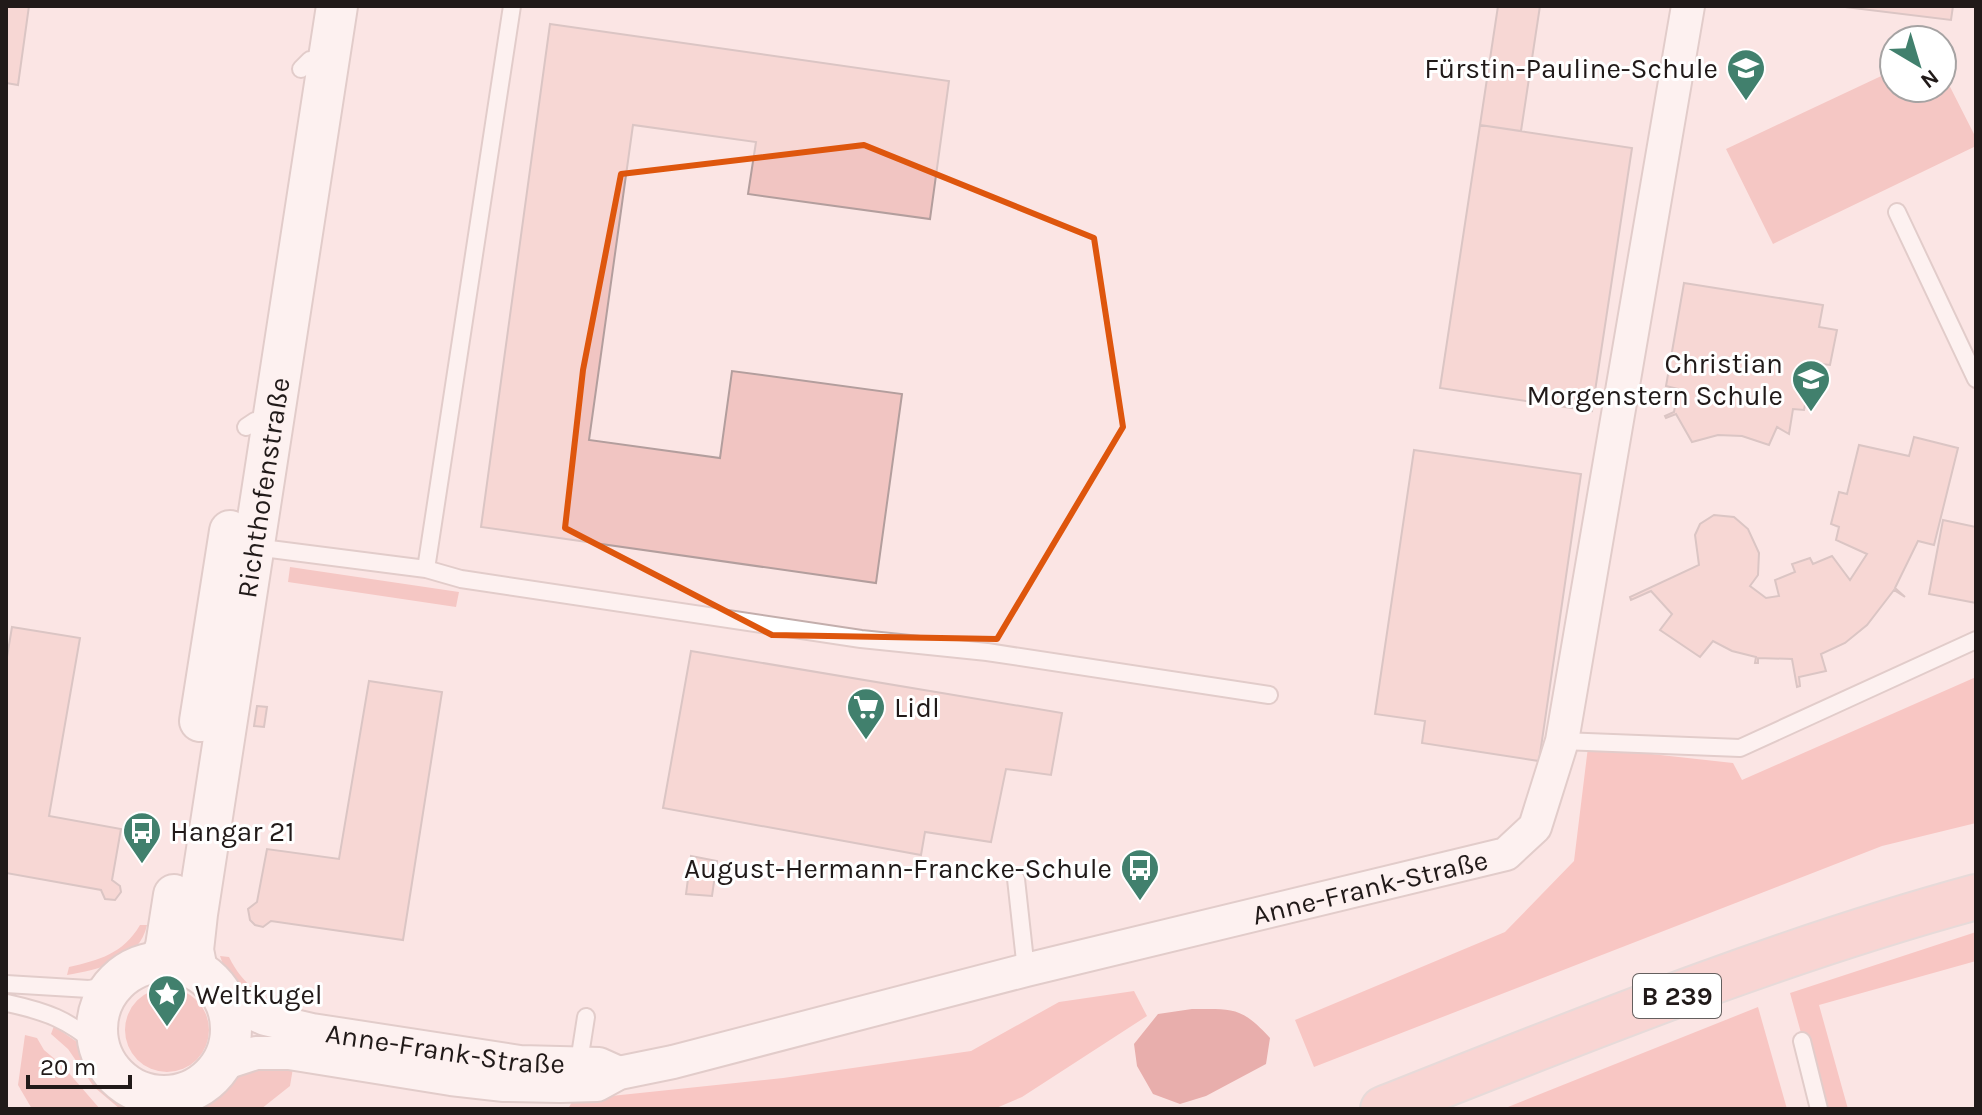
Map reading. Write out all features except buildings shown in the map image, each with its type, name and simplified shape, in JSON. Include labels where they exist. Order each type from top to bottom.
[{"type":"main road","name":"B 239","points":[[1383,1109],[1536,1048],[1781,958],[1976,897]]},
{"type":"street","name":"Richthofenstraße","points":[[242,545],[256,480],[259,430],[288,270],[314,69],[311,6]]},
{"type":"street","name":"Richthofenstraße","points":[[179,966],[193,950],[227,635],[314,69],[337,6]]},
{"type":"street","name":"Anne-Frank-Straße","points":[[204,1087],[256,1053],[347,1049],[520,1062],[578,1073],[599,1064],[619,1073],[673,1062],[1026,970],[1506,854],[1535,827],[1562,741],[1688,6]]},
{"type":"street","points":[[146,964],[179,966],[211,980],[226,1001],[232,1021],[232,1039],[204,1087],[147,1101],[117,1078],[108,1066],[98,1045],[98,1014],[105,996],[126,973],[146,964]]},
{"type":"street","name":"Anne-Frank-Straße","points":[[226,1001],[347,1049]]},
{"type":"lane","points":[[426,569],[512,6]]},
{"type":"lane","points":[[1897,212],[1976,379]]},
{"type":"lane","points":[[242,545],[426,569],[461,579],[861,639],[987,652],[1269,695]]},
{"type":"lane","points":[[1562,741],[1740,748],[1976,640]]},
{"type":"lane","points":[[1016,879],[1026,970]]},
{"type":"lane","points":[[98,1045],[48,1012],[7,1007],[8,984],[89,989],[113,985]]},
{"type":"lane","points":[[578,1073],[586,1017]]},
{"type":"lane","points":[[1802,1041],[1819,1109]]},
{"type":"highlighted area","points":[[864,145],[1094,238],[1123,427],[997,639],[772,635],[565,528],[583,370],[621,174]]},
{"type":"shaded area","points":[[1878,78],[1878,104],[1958,103],[1976,138],[1976,146],[1773,244],[1726,149]]},
{"type":"shaded area","points":[[290,567],[459,592],[456,607],[288,582]]},
{"type":"shaded area","points":[[1976,677],[1976,823],[1882,846],[1314,1067],[1295,1020],[1505,932],[1574,861],[1588,747],[1733,763],[1742,780]]},
{"type":"shaded area","points":[[140,925],[147,925],[143,937],[127,955],[92,970],[67,975],[69,967],[118,949]]},
{"type":"shaded area","points":[[1976,932],[1976,961],[1819,1005],[1848,1109],[1822,1109],[1790,993]]},
{"type":"shaded area","points":[[220,956],[229,957],[250,986],[268,998],[302,1010],[301,1019],[263,1004],[242,991],[233,982]]},
{"type":"shaded area","points":[[167,988],[183,991],[197,1000],[206,1014],[209,1030],[206,1046],[197,1060],[183,1069],[167,1072],[151,1069],[137,1060],[128,1046],[125,1030],[128,1014],[137,1000],[151,991]]},
{"type":"shaded area","points":[[1134,991],[1147,1016],[1022,1097],[994,1109],[568,1109],[573,1100],[783,1078],[971,1051],[1059,1002]]},
{"type":"shaded area","points":[[1758,1007],[1787,1109],[1503,1109]]},
{"type":"shaded area","points":[[1192,1009],[1235,1012],[1251,1020],[1270,1038],[1266,1064],[1206,1096],[1180,1104],[1153,1094],[1137,1066],[1134,1044],[1158,1014]]},
{"type":"shaded area","points":[[54,1026],[77,1042],[108,1088],[138,1109],[120,1109],[94,1087],[68,1049],[51,1034]]},
{"type":"shaded area","points":[[25,1035],[37,1038],[44,1050],[62,1065],[100,1109],[32,1109],[18,1085]]},
{"type":"shaded area","points":[[294,1062],[290,1086],[261,1109],[204,1109],[212,1097],[232,1080],[255,1070]]},
{"type":"place","name":"Fürstin-Pauline-Schule","points":[[1746,102]]},
{"type":"place","name":"Christian Morgenstern Schule","points":[[1811,413]]},
{"type":"place","name":"Lidl","points":[[866,741]]},
{"type":"place","name":"Hangar 21","points":[[142,865]]},
{"type":"place","name":"August-Hermann-Francke-Schule","points":[[1140,902]]},
{"type":"place","name":"Weltkugel","points":[[167,1028]]}]
